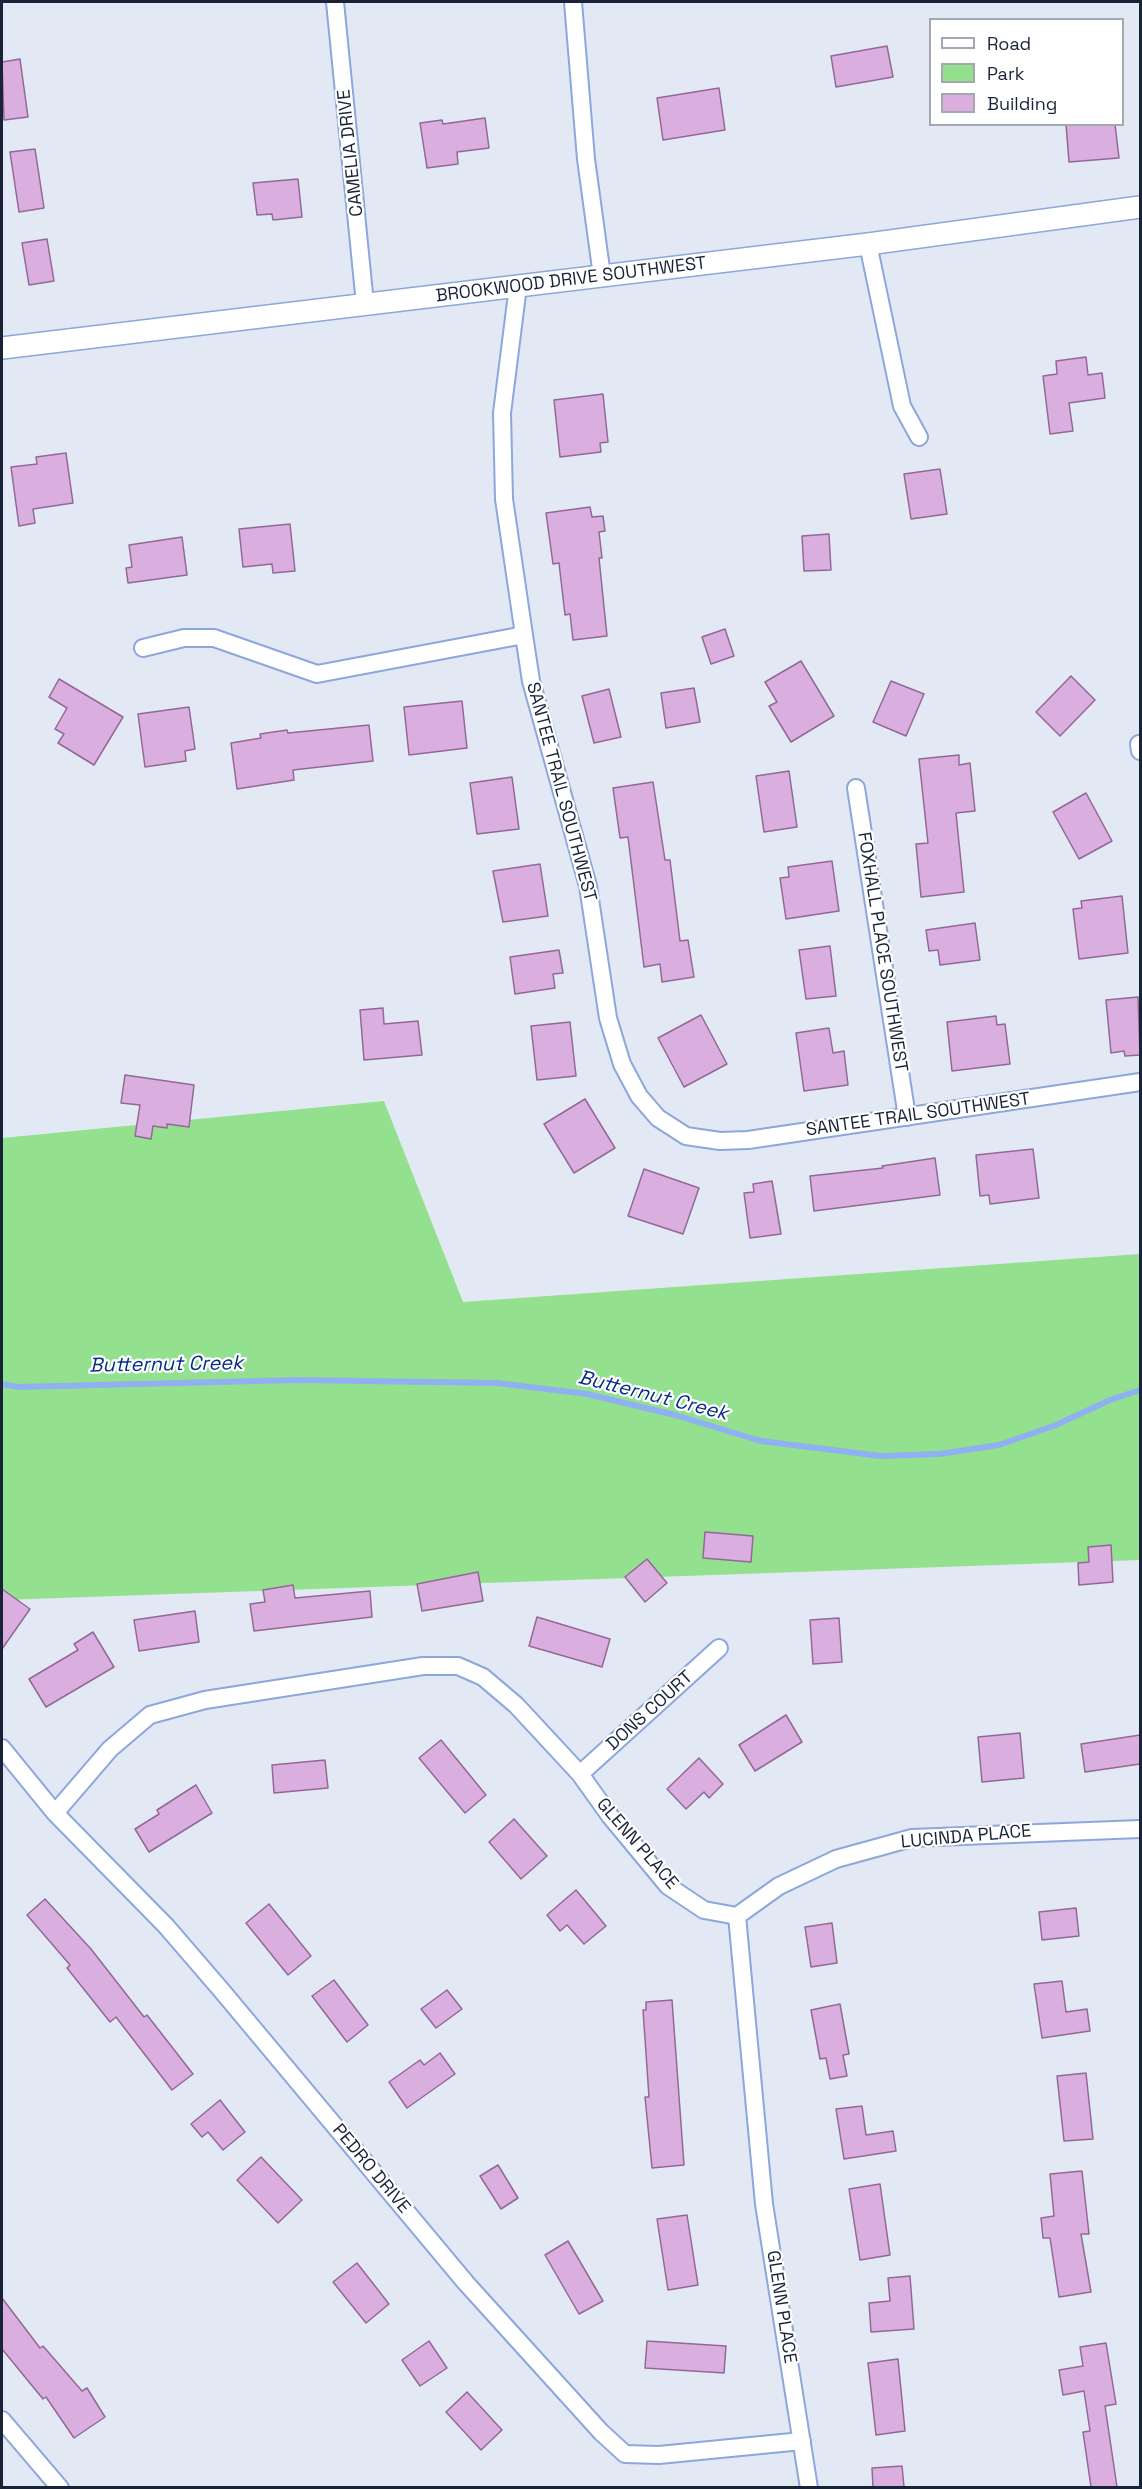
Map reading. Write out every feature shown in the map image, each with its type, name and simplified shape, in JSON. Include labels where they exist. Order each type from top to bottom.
[{"type":"street","name":"CAMELIA DRIVE","points":[[335,2],[365,304]]},
{"type":"street","points":[[573,2],[586,159],[602,276]]},
{"type":"street","name":"BROOKWOOD DRIVE SOUTHWEST","points":[[2,348],[868,244],[1140,207]]},
{"type":"street","points":[[868,244],[902,406],[919,437]]},
{"type":"street","name":"SANTEE TRAIL SOUTHWEST","points":[[518,286],[502,414],[504,499],[524,635],[531,681],[588,886],[608,1018],[622,1064],[639,1096],[658,1118],[686,1136],[720,1141],[748,1140],[1140,1082]]},
{"type":"street","points":[[143,648],[184,638],[214,638],[317,674],[524,635]]},
{"type":"street","name":"FOXHALL PLACE SOUTHWEST","points":[[856,788],[907,1117]]},
{"type":"street","name":"DONS COURT","points":[[580,1774],[719,1648]]},
{"type":"street","name":"GLENN PLACE","points":[[55,1813],[110,1749],[150,1715],[205,1700],[423,1666],[458,1666],[483,1677],[516,1705],[580,1774],[610,1816],[668,1886],[704,1910],[737,1916],[764,2204],[809,2487]]},
{"type":"street","name":"PEDRO DRIVE","points":[[2,1748],[55,1813],[166,1926],[466,2283],[601,2432],[625,2454],[659,2455],[802,2441]]},
{"type":"street","name":"LUCINDA PLACE","points":[[737,1916],[779,1886],[836,1859],[912,1838],[1140,1829]]},
{"type":"street","points":[[2,2420],[60,2487]]},
{"type":"green space","points":[[384,1101],[463,1302],[1140,1254],[1140,1560],[2,1600],[2,1138]]},
{"type":"building","points":[[887,46],[893,77],[836,87],[831,56]]},
{"type":"building","points":[[20,59],[28,117],[4,120],[2,62]]},
{"type":"building","points":[[719,88],[725,130],[663,140],[657,98]]},
{"type":"building","points":[[485,118],[489,148],[457,152],[458,164],[427,168],[420,123],[442,120],[443,124]]},
{"type":"building","points":[[1066,126],[1115,126],[1119,158],[1069,162]]},
{"type":"building","points":[[35,149],[44,208],[19,212],[10,152]]},
{"type":"building","points":[[298,179],[302,217],[273,220],[272,214],[257,215],[253,183]]},
{"type":"building","points":[[47,239],[54,281],[29,285],[22,243]]},
{"type":"building","points":[[1086,357],[1088,375],[1102,373],[1105,398],[1069,403],[1073,431],[1050,434],[1043,376],[1057,374],[1056,361]]},
{"type":"building","points":[[603,394],[608,442],[600,443],[601,452],[560,457],[554,400]]},
{"type":"building","points":[[66,453],[73,503],[33,509],[35,523],[19,526],[11,467],[37,464],[36,457]]},
{"type":"building","points":[[940,469],[947,514],[911,519],[904,474]]},
{"type":"building","points":[[590,507],[592,517],[603,516],[605,531],[599,532],[602,558],[599,558],[607,636],[573,640],[570,614],[565,615],[559,563],[553,564],[546,513]]},
{"type":"building","points":[[290,524],[295,571],[273,573],[272,564],[243,567],[239,529]]},
{"type":"building","points":[[829,534],[831,570],[804,571],[802,536]]},
{"type":"building","points":[[182,537],[187,575],[128,583],[126,568],[132,567],[129,545]]},
{"type":"building","points":[[725,629],[734,656],[711,664],[702,637]]},
{"type":"building","points":[[801,661],[834,716],[791,742],[769,706],[777,702],[765,682]]},
{"type":"building","points":[[1071,676],[1095,700],[1060,736],[1036,712]]},
{"type":"building","points":[[59,679],[123,717],[94,765],[58,743],[64,734],[55,729],[67,708],[49,697]]},
{"type":"building","points":[[891,681],[924,694],[906,736],[873,722]]},
{"type":"building","points":[[694,688],[700,722],[666,728],[661,693]]},
{"type":"building","points":[[609,689],[621,737],[594,743],[582,696]]},
{"type":"building","points":[[462,701],[467,748],[409,755],[404,707]]},
{"type":"building","points":[[189,707],[195,749],[185,751],[186,761],[145,767],[138,714]]},
{"type":"building","points":[[369,725],[373,761],[293,770],[294,780],[237,789],[231,743],[261,738],[260,734],[287,730],[288,733]]},
{"type":"building","points":[[959,755],[959,765],[970,763],[975,811],[956,813],[964,892],[921,897],[916,844],[928,843],[919,759]]},
{"type":"building","points":[[789,771],[797,827],[764,832],[756,776]]},
{"type":"building","points":[[512,777],[519,829],[477,834],[470,783]]},
{"type":"building","points":[[653,782],[665,860],[670,860],[680,941],[688,940],[694,977],[662,982],[660,964],[644,967],[628,837],[620,838],[613,788]]},
{"type":"building","points":[[1086,793],[1112,841],[1079,859],[1053,812]]},
{"type":"building","points":[[832,861],[839,911],[786,919],[780,878],[789,877],[788,867]]},
{"type":"building","points":[[540,864],[548,916],[503,922],[493,871]]},
{"type":"building","points":[[1122,896],[1128,953],[1079,959],[1073,909],[1082,908],[1081,901]]},
{"type":"building","points":[[975,923],[980,960],[940,965],[938,950],[929,951],[926,930]]},
{"type":"building","points":[[830,946],[836,996],[806,999],[799,950]]},
{"type":"building","points":[[559,950],[563,973],[553,974],[555,988],[515,994],[510,957]]},
{"type":"building","points":[[1138,997],[1140,1055],[1125,1056],[1124,1051],[1111,1053],[1106,1000]]},
{"type":"building","points":[[383,1008],[384,1024],[418,1021],[422,1055],[364,1060],[360,1010]]},
{"type":"building","points":[[701,1015],[727,1064],[684,1087],[658,1038]]},
{"type":"building","points":[[996,1016],[997,1025],[1005,1024],[1010,1064],[952,1071],[947,1022]]},
{"type":"building","points":[[570,1022],[576,1076],[537,1080],[531,1026]]},
{"type":"building","points":[[829,1028],[833,1053],[844,1051],[848,1085],[804,1091],[796,1033]]},
{"type":"building","points":[[125,1075],[194,1085],[189,1127],[167,1124],[167,1128],[153,1126],[151,1139],[135,1136],[140,1105],[121,1103]]},
{"type":"building","points":[[585,1099],[615,1148],[574,1173],[544,1124]]},
{"type":"building","points":[[1033,1149],[1039,1198],[990,1204],[989,1195],[980,1196],[976,1155]]},
{"type":"building","points":[[935,1158],[940,1195],[814,1211],[810,1176],[883,1168],[882,1166]]},
{"type":"building","points":[[644,1169],[699,1188],[683,1234],[628,1216]]},
{"type":"building","points":[[772,1181],[781,1234],[750,1238],[744,1193],[754,1192],[753,1184]]},
{"type":"building","points":[[705,1532],[753,1536],[751,1562],[703,1558]]},
{"type":"building","points":[[1111,1545],[1113,1582],[1079,1585],[1078,1563],[1089,1562],[1088,1547]]},
{"type":"building","points":[[647,1559],[667,1583],[645,1602],[625,1577]]},
{"type":"building","points":[[478,1572],[483,1601],[422,1611],[417,1584]]},
{"type":"building","points":[[293,1585],[295,1598],[370,1591],[372,1617],[254,1631],[250,1604],[265,1602],[263,1590]]},
{"type":"building","points":[[2,1589],[30,1609],[2,1649]]},
{"type":"building","points":[[195,1611],[199,1642],[139,1651],[134,1620]]},
{"type":"building","points":[[537,1617],[610,1639],[602,1667],[529,1646]]},
{"type":"building","points":[[839,1618],[842,1662],[813,1664],[810,1620]]},
{"type":"building","points":[[93,1632],[114,1667],[46,1707],[29,1679],[78,1650],[74,1644]]},
{"type":"building","points":[[786,1715],[802,1742],[755,1771],[739,1745]]},
{"type":"building","points":[[1020,1733],[1024,1778],[982,1782],[978,1737]]},
{"type":"building","points":[[1140,1735],[1140,1764],[1085,1772],[1081,1744]]},
{"type":"building","points":[[441,1740],[486,1795],[465,1813],[419,1758]]},
{"type":"building","points":[[699,1758],[723,1784],[709,1798],[704,1792],[686,1809],[667,1789]]},
{"type":"building","points":[[325,1760],[328,1788],[274,1793],[272,1765]]},
{"type":"building","points":[[196,1785],[212,1813],[149,1852],[135,1829],[159,1814],[157,1810]]},
{"type":"building","points":[[514,1819],[547,1856],[521,1879],[489,1842]]},
{"type":"building","points":[[576,1890],[606,1926],[584,1944],[567,1925],[560,1931],[547,1915]]},
{"type":"building","points":[[45,1899],[91,1949],[144,2017],[147,2015],[193,2074],[172,2090],[116,2017],[110,2022],[67,1968],[70,1965],[27,1915]]},
{"type":"building","points":[[269,1904],[311,1956],[288,1975],[246,1923]]},
{"type":"building","points":[[1076,1908],[1079,1936],[1042,1940],[1039,1912]]},
{"type":"building","points":[[832,1923],[837,1963],[811,1967],[805,1927]]},
{"type":"building","points":[[334,1980],[368,2025],[347,2042],[312,1996]]},
{"type":"building","points":[[1062,1981],[1066,2012],[1087,2009],[1090,2031],[1042,2038],[1034,1984]]},
{"type":"building","points":[[447,1990],[462,2009],[436,2028],[421,2009]]},
{"type":"building","points":[[672,2000],[684,2165],[652,2168],[645,2097],[649,2097],[643,2010],[646,2010],[646,2002]]},
{"type":"building","points":[[840,2004],[849,2054],[843,2055],[847,2076],[830,2079],[826,2058],[820,2059],[811,2010]]},
{"type":"building","points":[[440,2053],[455,2074],[407,2108],[389,2082],[420,2060],[424,2065]]},
{"type":"building","points":[[1086,2073],[1093,2139],[1064,2141],[1057,2076]]},
{"type":"building","points":[[220,2100],[245,2132],[223,2150],[208,2132],[202,2137],[191,2124]]},
{"type":"building","points":[[862,2106],[866,2135],[893,2131],[896,2151],[844,2159],[836,2109]]},
{"type":"building","points":[[261,2157],[302,2200],[278,2223],[237,2180]]},
{"type":"building","points":[[498,2165],[518,2198],[501,2209],[480,2176]]},
{"type":"building","points":[[1082,2171],[1089,2234],[1081,2234],[1091,2292],[1059,2297],[1050,2238],[1043,2238],[1041,2218],[1054,2216],[1050,2174]]},
{"type":"building","points":[[880,2184],[890,2255],[860,2260],[849,2189]]},
{"type":"building","points":[[687,2215],[698,2285],[668,2290],[657,2219]]},
{"type":"building","points":[[568,2241],[603,2301],[579,2314],[545,2255]]},
{"type":"building","points":[[357,2263],[389,2304],[366,2323],[333,2282]]},
{"type":"building","points":[[910,2276],[914,2329],[871,2332],[869,2303],[890,2301],[888,2278]]},
{"type":"building","points":[[2,2298],[40,2348],[43,2346],[82,2391],[87,2388],[105,2417],[74,2438],[46,2397],[43,2399],[2,2349]]},
{"type":"building","points":[[429,2341],[447,2368],[420,2386],[402,2360]]},
{"type":"building","points":[[647,2341],[726,2346],[724,2373],[645,2368]]},
{"type":"building","points":[[1106,2343],[1116,2404],[1105,2406],[1117,2487],[1091,2487],[1083,2432],[1090,2431],[1084,2391],[1063,2395],[1059,2370],[1083,2366],[1080,2347]]},
{"type":"building","points":[[898,2359],[905,2431],[876,2435],[868,2363]]},
{"type":"building","points":[[467,2392],[502,2430],[481,2450],[446,2412]]},
{"type":"building","points":[[902,2466],[904,2487],[873,2487],[872,2468]]},
{"type":"waterway","name":"Butternut Creek","points":[[2,1384],[19,1387],[298,1380],[497,1383],[587,1394],[675,1415],[761,1441],[881,1456],[939,1454],[999,1445],[1056,1425],[1110,1400],[1140,1390]]}]
